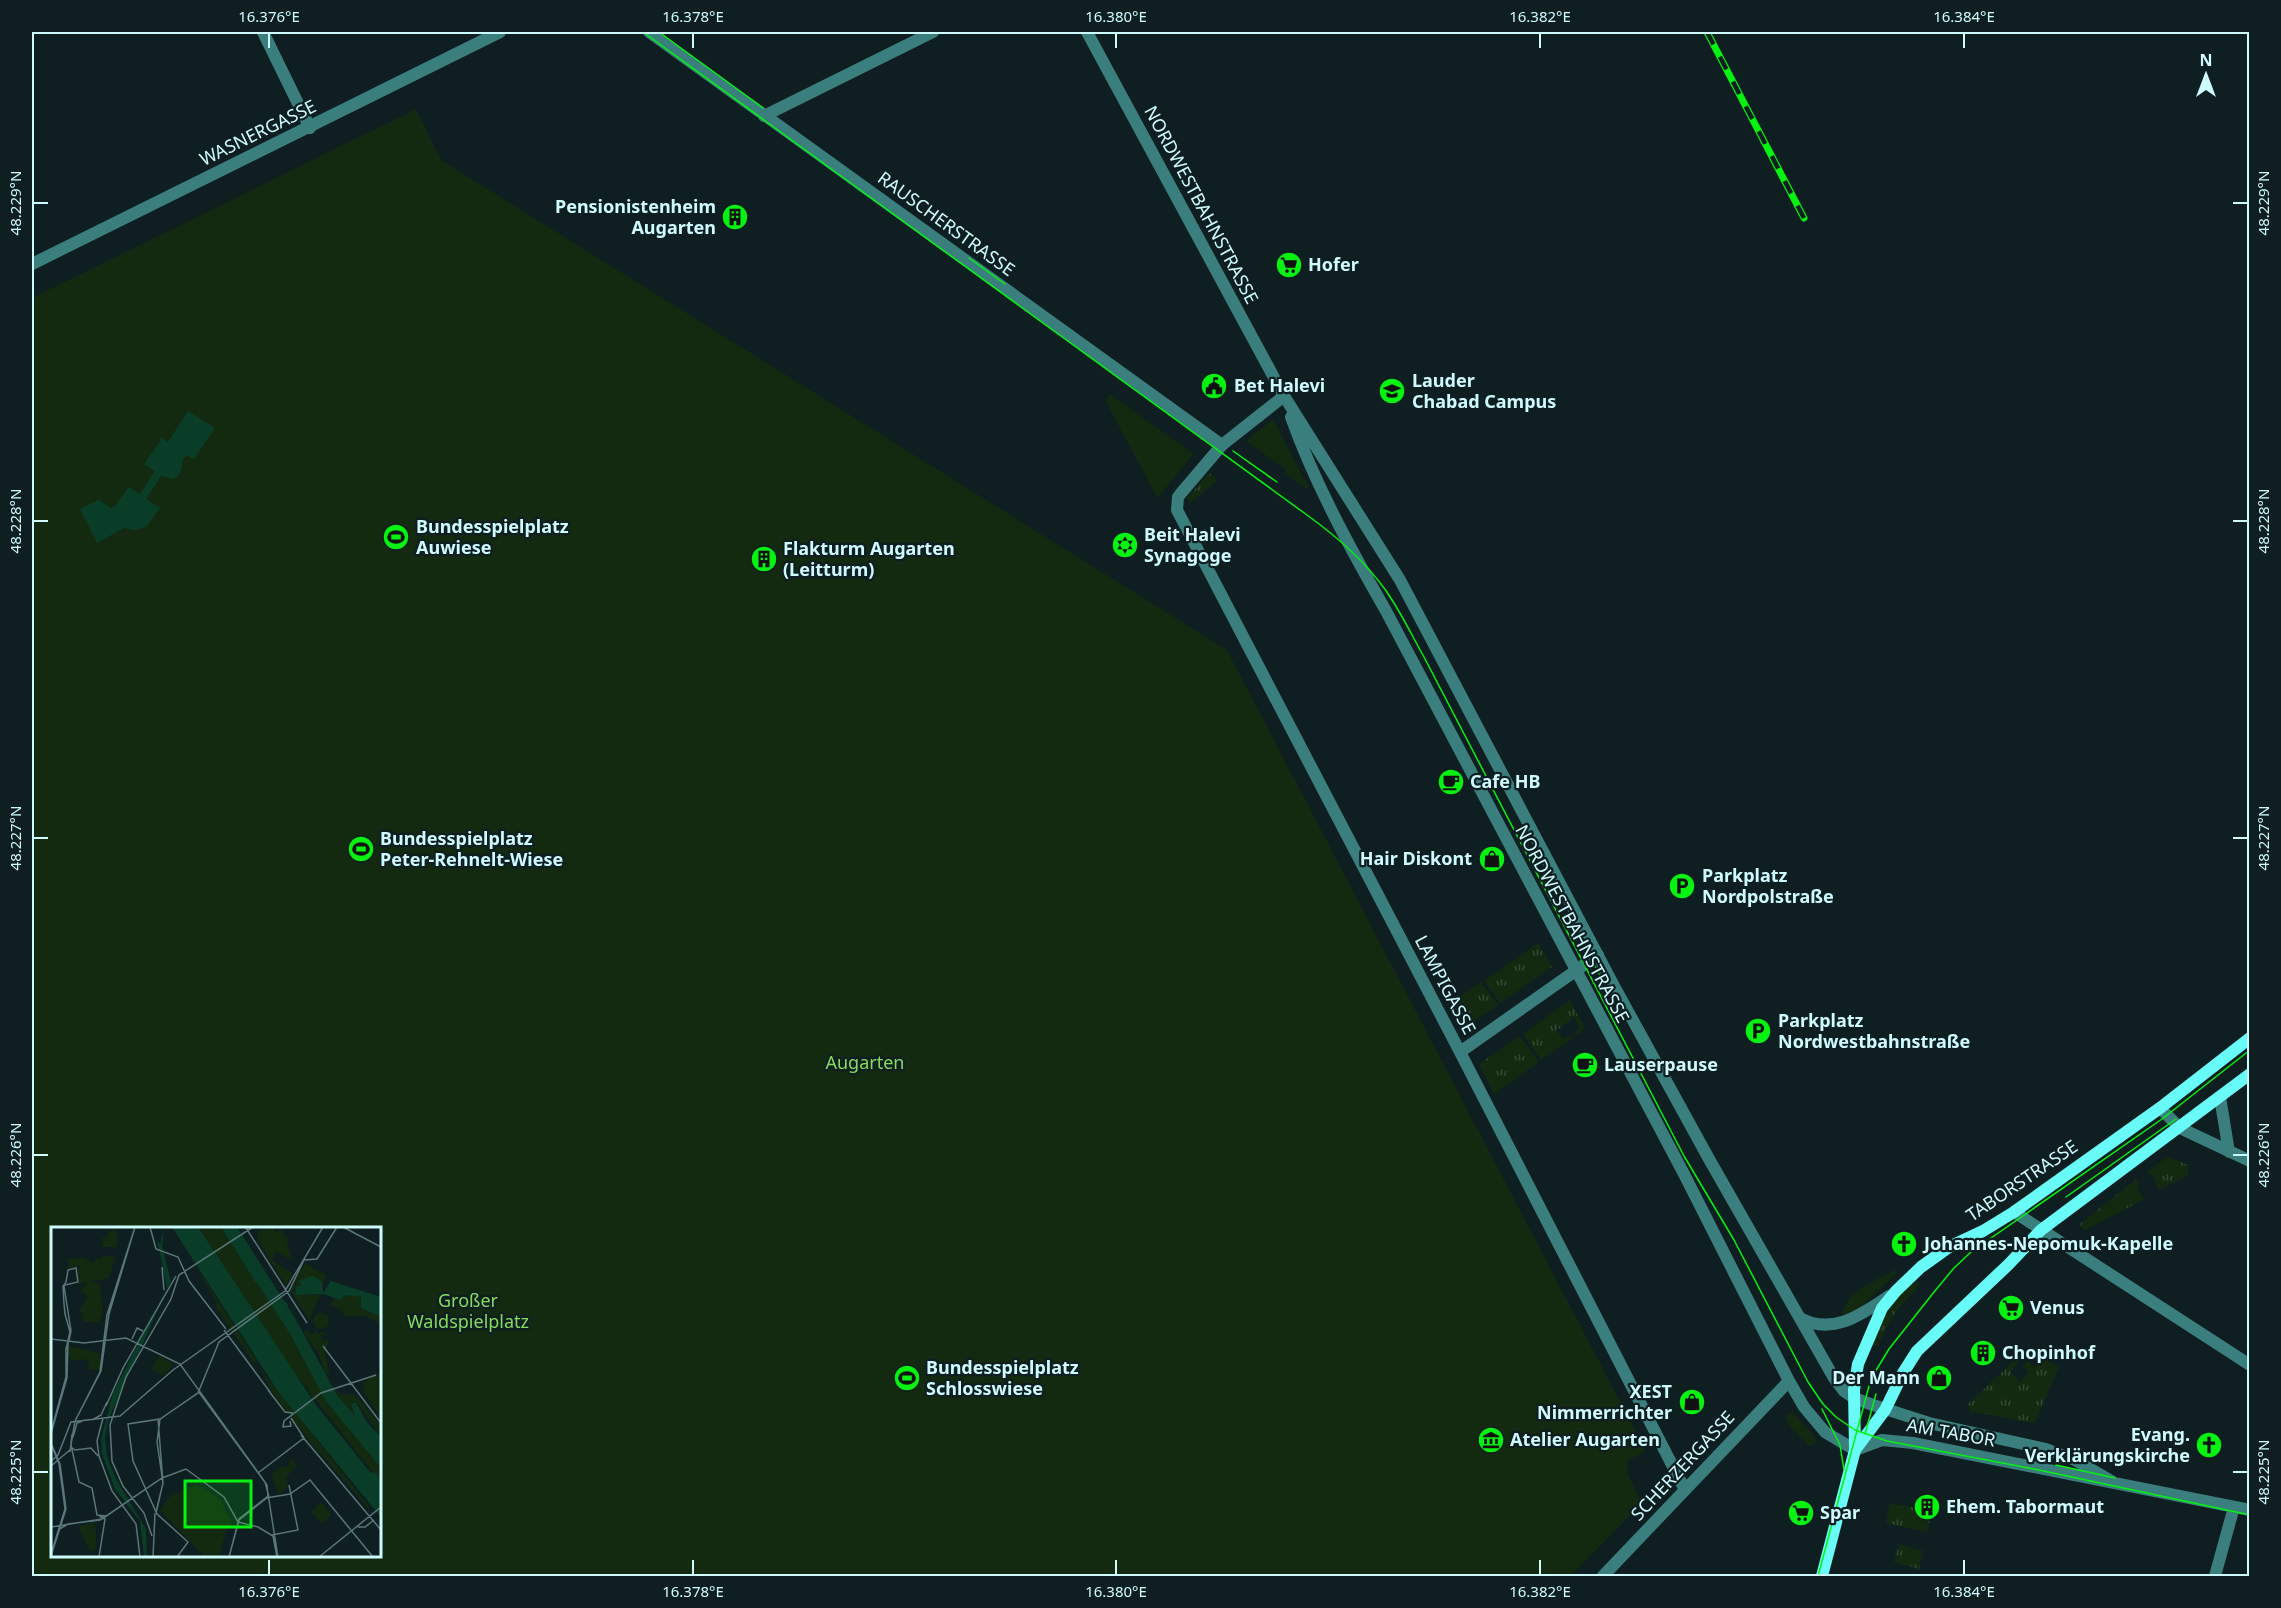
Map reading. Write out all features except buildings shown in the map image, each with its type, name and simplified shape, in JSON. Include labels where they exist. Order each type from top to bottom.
[{"type":"main road","name":"TABORSTRASSE","points":[[1822,1576],[1855,1450],[1856,1374],[1862,1353],[1882,1308],[1921,1267],[1950,1247],[2014,1212],[2160,1108],[2250,1038]]},
{"type":"main road","name":"TABORSTRASSE","points":[[1855,1450],[1885,1410],[1903,1372],[1917,1351],[2009,1264],[2041,1230],[2250,1074]]},
{"type":"street","points":[[263,32],[310,128]]},
{"type":"street","name":"WASNERGASSE","points":[[32,264],[500,32]]},
{"type":"street","name":"RAUSCHERSTRASSE","points":[[649,32],[1222,445]]},
{"type":"street","points":[[764,116],[933,32]]},
{"type":"street","name":"NORDWESTBAHNSTRASSE","points":[[1087,32],[1284,396],[1400,579],[1703,1149],[1834,1378],[1844,1391],[1854,1398],[1885,1410]]},
{"type":"street","points":[[1222,445],[1284,396]]},
{"type":"street","name":"NORDWESTBAHNSTRASSE","points":[[1284,396],[1305,456],[1350,549],[1392,621],[1684,1174],[1789,1381],[1804,1407],[1825,1432],[1855,1450]]},
{"type":"street","name":"LAMPIGASSE","points":[[1222,445],[1178,497],[1180,515],[1685,1490]]},
{"type":"street","points":[[1460,1052],[1598,955]]},
{"type":"street","points":[[2220,1097],[2229,1152]]},
{"type":"street","points":[[2160,1108],[2180,1128],[2250,1161]]},
{"type":"street","points":[[2014,1212],[2250,1365]]},
{"type":"street","points":[[1800,1318],[1816,1324],[1840,1323],[1873,1308],[1896,1291]]},
{"type":"street","name":"SCHERZERGASSE","points":[[1603,1576],[1789,1381]]},
{"type":"street","name":"AM TABOR","points":[[1885,1410],[1929,1423],[2046,1449],[2075,1460],[2113,1482]]},
{"type":"street","name":"AM TABOR","points":[[1855,1450],[1882,1440],[1913,1443],[2250,1510]]},
{"type":"street","points":[[2215,1576],[2234,1507]]},
{"type":"green space","name":"Augarten","points":[[416,109],[441,160],[1227,650],[1646,1451],[1627,1461],[1628,1475],[1642,1503],[1571,1576],[32,1576],[32,298]]},
{"type":"green space","points":[[1110,394],[1194,454],[1157,498],[1105,400]]},
{"type":"green space","points":[[1273,419],[1309,488],[1307,489],[1284,473],[1286,470],[1246,441]]},
{"type":"green space","points":[[1209,473],[1218,480],[1190,503],[1187,498]]},
{"type":"green space","points":[[1538,943],[1552,967],[1500,1003],[1484,981]]},
{"type":"green space","points":[[1481,982],[1498,1005],[1461,1030],[1449,1004]]},
{"type":"green space","points":[[1570,1000],[1585,1029],[1577,1035],[1575,1032],[1580,1028],[1574,1017],[1557,1030],[1562,1039],[1571,1035],[1572,1038],[1541,1060],[1523,1034]]},
{"type":"green space","points":[[1520,1036],[1539,1062],[1494,1094],[1479,1064]]},
{"type":"green space","points":[[2168,1157],[2188,1165],[2188,1175],[2159,1190],[2153,1176],[2146,1172]]},
{"type":"green space","points":[[2138,1178],[2138,1191],[2145,1199],[2085,1230],[2080,1226],[2081,1223]]},
{"type":"green space","points":[[1895,1270],[1897,1273],[1861,1307],[1842,1316],[1845,1307],[1855,1293]]},
{"type":"green space","points":[[1918,1281],[1920,1285],[1896,1311],[1877,1346],[1873,1346],[1878,1329],[1890,1309],[1911,1285]]},
{"type":"green space","points":[[2021,1354],[2024,1357],[2010,1372],[2020,1381],[2029,1372],[2023,1366],[2028,1361],[2034,1367],[2043,1358],[2059,1367],[2035,1423],[1970,1412],[1968,1404]]},
{"type":"green space","points":[[1792,1412],[1815,1437],[1815,1444],[1809,1446],[1788,1424],[1785,1416]]},
{"type":"green space","points":[[1890,1503],[1932,1511],[1927,1532],[1886,1523]]},
{"type":"green space","points":[[1899,1544],[1923,1551],[1919,1569],[1894,1562]]},
{"type":"shaded area","points":[[188,411],[215,428],[194,459],[186,455],[181,472],[177,477],[173,479],[161,476],[146,499],[160,508],[147,526],[135,530],[124,528],[97,543],[80,509],[98,500],[111,508],[116,505],[129,487],[140,494],[155,471],[144,464],[162,438],[168,442]]},
{"type":"tram line","points":[[643,32],[1307,515],[1339,540],[1367,567],[1395,605],[1424,657],[1684,1156],[1734,1240],[1808,1382],[1823,1404],[1836,1417],[1855,1430],[1887,1441],[2039,1470],[2250,1515]]},
{"type":"tram line","points":[[659,32],[763,108]]},
{"type":"tram line","points":[[969,258],[1005,284]]},
{"type":"tram line","points":[[1233,451],[1277,482]]},
{"type":"tram line","points":[[1573,924],[1609,993]]},
{"type":"tram line","points":[[1818,1576],[1869,1386],[1889,1349],[1934,1292],[1971,1252],[2162,1119],[2250,1050]]},
{"type":"tram line","points":[[2066,1197],[2176,1119]]},
{"type":"tram line","points":[[1865,1434],[1876,1394]]},
{"type":"tram line","points":[[1822,1409],[1840,1445],[1844,1470]]},
{"type":"tram line","points":[[2056,1465],[2115,1478]]},
{"type":"railway","points":[[1707,32],[1804,218]]},
{"type":"place","name":"Pensionistenheim Augarten","points":[[735,217]]},
{"type":"place","name":"Hofer","points":[[1289,265]]},
{"type":"place","name":"Bet Halevi","points":[[1214,386]]},
{"type":"place","name":"Lauder Chabad Campus","points":[[1392,391]]},
{"type":"place","name":"Bundesspielplatz Auwiese","points":[[396,537]]},
{"type":"place","name":"Beit Halevi Synagoge","points":[[1125,545]]},
{"type":"place","name":"Flakturm Augarten (Leitturm)","points":[[764,559]]},
{"type":"place","name":"Cafe HB","points":[[1451,782]]},
{"type":"place","name":"Bundesspielplatz Peter-Rehnelt-Wiese","points":[[361,849]]},
{"type":"place","name":"Hair Diskont","points":[[1492,859]]},
{"type":"place","name":"Parkplatz Nordpolstraße","points":[[1682,886]]},
{"type":"place","name":"Parkplatz Nordwestbahnstraße","points":[[1758,1031]]},
{"type":"place","name":"Lauserpause","points":[[1585,1065]]},
{"type":"place","name":"Johannes-Nepomuk-Kapelle","points":[[1904,1244]]},
{"type":"place","name":"Venus","points":[[2011,1308]]},
{"type":"place","name":"Chopinhof","points":[[1983,1353]]},
{"type":"place","name":"Bundesspielplatz Schlosswiese","points":[[907,1378]]},
{"type":"place","name":"Der Mann","points":[[1939,1378]]},
{"type":"place","name":"XEST Nimmerrichter","points":[[1692,1402]]},
{"type":"place","name":"Atelier Augarten","points":[[1491,1440]]},
{"type":"place","name":"Evang. Verklärungskirche","points":[[2209,1445]]},
{"type":"place","name":"Ehem. Tabormaut","points":[[1927,1507]]},
{"type":"place","name":"Spar","points":[[1801,1513]]},
{"type":"park label","name":"Großer Waldspielplatz","points":[[468,1311]]}]
